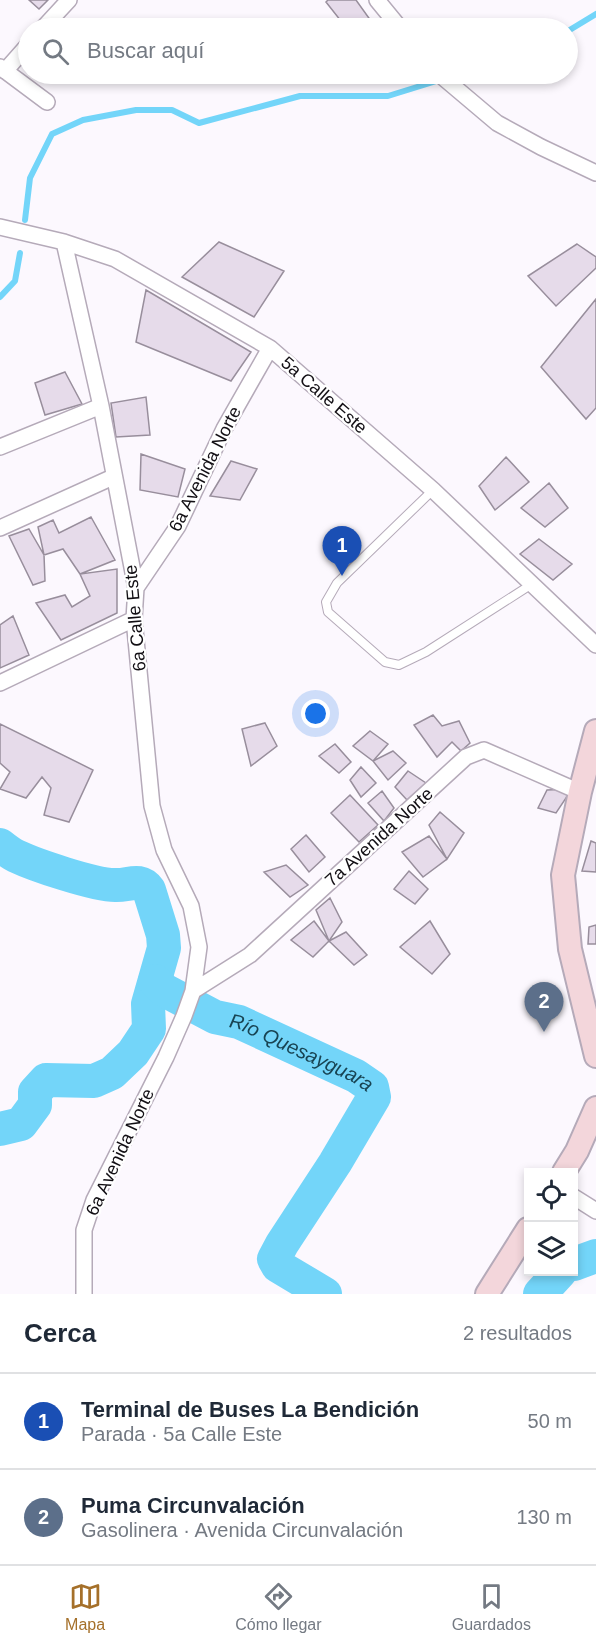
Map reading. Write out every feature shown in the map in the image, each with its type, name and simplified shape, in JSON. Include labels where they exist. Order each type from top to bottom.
[{"type":"street","points":[[52,18],[69,0]]},
{"type":"street","points":[[377,0],[392,18]]},
{"type":"street","points":[[18,55],[3,69],[18,80]]},
{"type":"street","points":[[23,84],[47,102]]},
{"type":"street","points":[[450,84],[497,123],[596,173]]},
{"type":"street","name":"5a Calle Este","points":[[0,227],[64,242],[115,259],[270,348],[433,490],[596,645]]},
{"type":"street","name":"6a Calle Este","points":[[64,242],[101,406],[136,588],[134,619],[152,806],[164,850],[191,906],[199,947],[194,991],[184,1016]]},
{"type":"street","name":"6a Avenida Norte","points":[[136,588],[178,526],[224,429],[270,348]]},
{"type":"street","points":[[0,447],[101,406]]},
{"type":"street","points":[[0,528],[113,477]]},
{"type":"street","points":[[0,683],[134,619]]},
{"type":"street","points":[[596,731],[580,792],[563,875],[570,949],[596,1056]]},
{"type":"street","name":"7a Avenida Norte","points":[[194,991],[250,955],[466,757],[484,750],[580,792]]},
{"type":"street","name":"6a Avenida Norte","points":[[84,1294],[84,1230],[94,1200],[166,1057],[184,1016]]},
{"type":"street","points":[[567,1168],[578,1151],[596,1108]]},
{"type":"street","points":[[578,1200],[596,1212]]},
{"type":"street","points":[[487,1294],[524,1234]]},
{"type":"lane","points":[[433,490],[337,583],[326,602],[328,612],[385,662],[399,665],[426,652],[532,584]]},
{"type":"building","points":[[29,0],[48,0],[39,9]]},
{"type":"building","points":[[328,0],[356,0],[369,18],[339,18],[326,2]]},
{"type":"building","points":[[219,242],[284,271],[254,317],[182,277]]},
{"type":"building","points":[[577,244],[596,257],[596,268],[556,306],[528,276]]},
{"type":"building","points":[[146,290],[251,352],[231,381],[136,342]]},
{"type":"building","points":[[596,299],[596,408],[586,419],[541,367]]},
{"type":"building","points":[[65,372],[82,404],[45,415],[35,383]]},
{"type":"building","points":[[146,397],[150,435],[116,437],[111,403]]},
{"type":"building","points":[[141,454],[185,469],[178,497],[140,490]]},
{"type":"building","points":[[506,457],[529,482],[495,510],[479,486]]},
{"type":"building","points":[[231,461],[257,469],[240,500],[210,496]]},
{"type":"building","points":[[549,483],[568,508],[545,527],[521,508]]},
{"type":"building","points":[[91,517],[115,560],[80,574],[63,549],[44,555],[38,527],[53,520],[59,533]]},
{"type":"building","points":[[29,529],[44,555],[45,581],[33,585],[9,536]]},
{"type":"building","points":[[539,539],[572,564],[553,580],[520,554]]},
{"type":"building","points":[[117,569],[117,613],[61,640],[36,603],[65,595],[72,607],[90,596],[80,574]]},
{"type":"building","points":[[13,616],[29,655],[0,668],[0,625]]},
{"type":"building","points":[[433,715],[442,726],[459,721],[470,743],[461,751],[452,742],[437,757],[414,725]]},
{"type":"building","points":[[265,723],[277,746],[251,766],[242,729]]},
{"type":"building","points":[[0,724],[93,770],[69,822],[44,815],[51,788],[42,777],[26,798],[0,789],[10,772],[0,763]]},
{"type":"building","points":[[370,731],[388,744],[373,761],[353,746]]},
{"type":"building","points":[[335,744],[351,762],[339,773],[319,756]]},
{"type":"building","points":[[393,751],[406,763],[388,780],[373,761]]},
{"type":"building","points":[[361,767],[376,783],[361,797],[350,780]]},
{"type":"building","points":[[408,771],[426,783],[407,800],[395,787]]},
{"type":"building","points":[[572,789],[556,813],[538,808],[547,790]]},
{"type":"building","points":[[382,791],[394,808],[384,821],[368,803]]},
{"type":"building","points":[[350,795],[378,825],[359,842],[331,813]]},
{"type":"building","points":[[440,812],[464,833],[447,859],[429,825]]},
{"type":"building","points":[[306,835],[325,857],[309,872],[291,849]]},
{"type":"building","points":[[429,836],[447,859],[423,877],[402,852]]},
{"type":"building","points":[[591,841],[596,843],[596,872],[582,871]]},
{"type":"building","points":[[286,865],[308,885],[290,897],[264,872]]},
{"type":"building","points":[[409,871],[428,889],[415,904],[394,889]]},
{"type":"building","points":[[330,898],[342,922],[329,941],[316,910]]},
{"type":"building","points":[[314,921],[329,941],[313,957],[291,940]]},
{"type":"building","points":[[430,921],[450,954],[432,974],[400,947]]},
{"type":"building","points":[[596,925],[596,944],[588,944],[589,927]]},
{"type":"building","points":[[346,932],[367,955],[354,965],[329,941]]},
{"type":"waterway","points":[[578,25],[596,14]]},
{"type":"waterway","points":[[25,220],[30,178],[52,134],[83,120],[136,110],[172,110],[199,123],[300,96],[388,96],[427,84]]},
{"type":"waterway","points":[[0,297],[15,281],[20,253]]},
{"type":"waterway","name":"Río Quesayguara","points":[[0,845],[25,860],[79,878],[105,884],[142,884],[149,890],[163,935],[164,948],[148,1004],[149,1029],[133,1053],[112,1073],[94,1081],[46,1080],[35,1092],[35,1105],[21,1124],[0,1129]]},
{"type":"waterway","name":"Río Quesayguara","points":[[155,981],[164,990],[215,1017],[239,1022],[356,1076],[372,1087],[374,1097],[274,1259],[278,1266],[325,1294]]},
{"type":"waterway","name":"Río Quesayguara","points":[[578,1263],[596,1256]]},
{"type":"waterway","name":"Río Quesayguara","points":[[540,1294],[556,1276]]},
{"type":"place","name":"Terminal de Buses La Bendición","points":[[342,576]]},
{"type":"place","name":"Puma Circunvalación","points":[[544,1032]]}]
